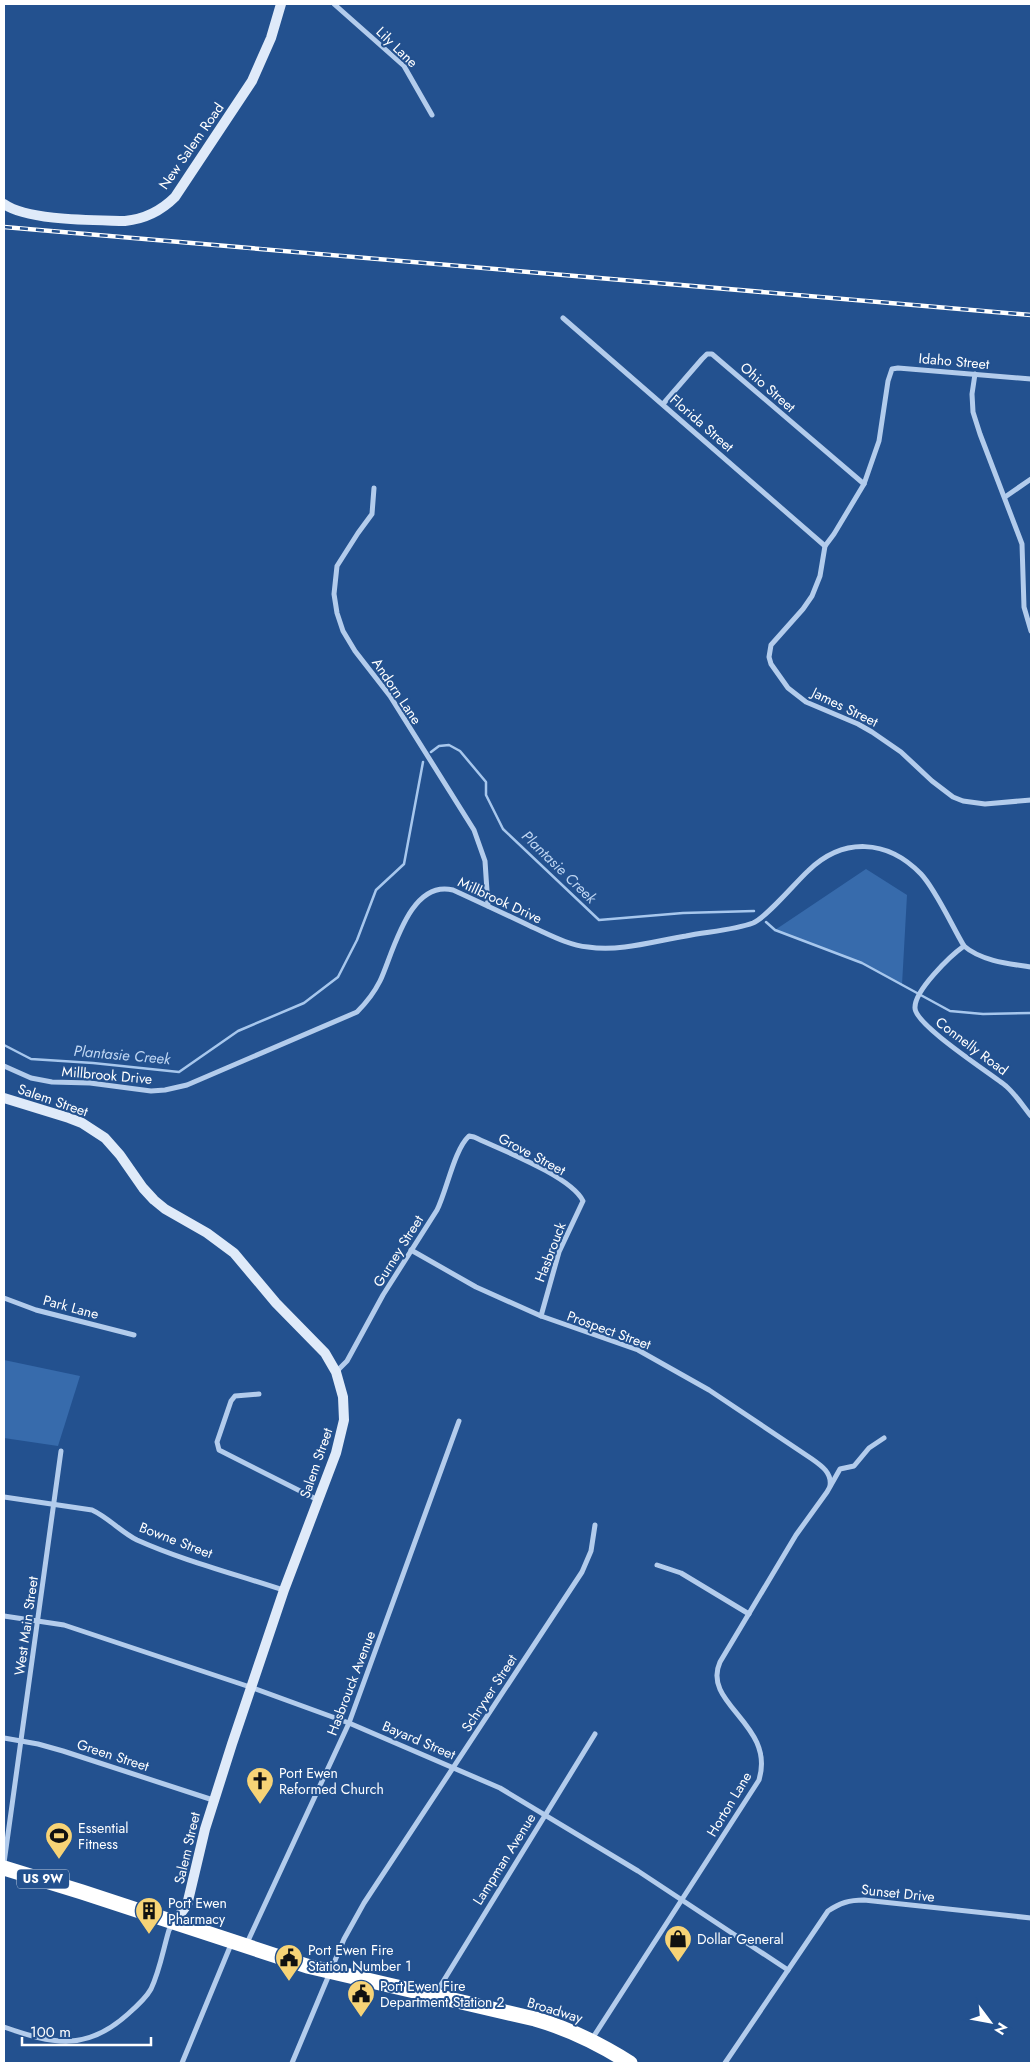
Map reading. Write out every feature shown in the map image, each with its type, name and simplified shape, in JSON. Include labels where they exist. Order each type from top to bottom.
[{"type":"highway","name":"Broadway","points":[[4,1868],[330,1972],[564,2027],[592,2040],[630,2063]]},
{"type":"street","name":"New Salem Road","points":[[4,204],[21,212],[43,216],[125,220],[137,219],[157,212],[166,206],[175,197],[252,81],[268,47],[281,4]]},
{"type":"street","name":"Lily Lane","points":[[334,4],[410,72],[432,115]]},
{"type":"street","name":"Florida Street","points":[[563,318],[824,546]]},
{"type":"street","name":"Ohio Street","points":[[663,404],[702,358],[706,354],[712,354],[864,484]]},
{"type":"street","name":"Idaho Street","points":[[887,387],[892,369],[898,368],[1031,378]]},
{"type":"street","points":[[975,374],[972,394],[973,412],[1022,544],[1024,607],[1031,631]]},
{"type":"street","name":"James Street","points":[[887,387],[879,440],[864,484],[834,534],[824,546],[820,576],[812,596],[771,645],[769,657],[771,664],[788,688],[806,702],[858,724],[901,752],[932,781],[953,797],[963,801],[985,804],[1031,800]]},
{"type":"street","points":[[1005,497],[1031,479]]},
{"type":"street","name":"Andorn Lane","points":[[374,488],[372,514],[337,566],[334,594],[337,613],[355,651],[390,696],[474,830],[485,861],[488,906]]},
{"type":"street","name":"Millbrook Drive","points":[[4,1066],[31,1078],[52,1082],[90,1083],[151,1091],[187,1085],[356,1012],[375,990],[400,928],[422,899],[430,893],[445,888],[488,906],[550,936],[587,947],[628,946],[752,924],[787,893],[809,870],[828,856],[844,849],[872,846],[893,853],[922,875],[964,946]]},
{"type":"street","points":[[964,946],[991,960],[1031,967]]},
{"type":"street","name":"Connelly Road","points":[[964,946],[941,966],[930,979],[915,1001],[914,1010],[918,1017],[932,1031],[1009,1089],[1031,1116]]},
{"type":"street","name":"Salem Street","points":[[4,1098],[82,1123],[105,1138],[154,1200],[207,1233],[234,1253],[271,1297],[324,1353],[336,1372],[343,1398],[344,1420],[336,1453],[284,1590],[250,1687],[213,1800],[187,1905],[174,1922]]},
{"type":"street","name":"Gurney Street","points":[[336,1372],[347,1361],[383,1295],[437,1210],[444,1196],[460,1148],[469,1136]]},
{"type":"street","name":"Grove Street","points":[[469,1136],[546,1171],[573,1189],[581,1197]]},
{"type":"street","name":"Hasbrouck","points":[[540,1316],[559,1252],[582,1204],[581,1197]]},
{"type":"street","name":"Prospect Street","points":[[411,1250],[476,1287],[540,1316],[638,1350],[695,1382],[826,1469],[831,1482],[830,1486]]},
{"type":"street","name":"Park Lane","points":[[4,1298],[36,1310],[134,1335]]},
{"type":"street","points":[[259,1394],[235,1396],[231,1401],[217,1442],[219,1450],[318,1500]]},
{"type":"street","name":"Hasbrouck Avenue","points":[[182,2063],[239,1944],[350,1723],[458,1421]]},
{"type":"street","name":"Horton Lane","points":[[592,2040],[753,1791],[761,1772],[762,1761],[758,1744],[748,1726],[720,1690],[716,1676],[720,1662],[796,1535],[840,1469],[854,1466],[869,1448],[884,1438]]},
{"type":"street","name":"West Main Street","points":[[4,1863],[61,1451]]},
{"type":"street","name":"Bowne Street","points":[[4,1497],[92,1510],[104,1516],[135,1539],[173,1554],[284,1590]]},
{"type":"street","name":"Schryver Street","points":[[292,2063],[344,1939],[364,1904],[582,1572],[591,1551],[594,1526]]},
{"type":"street","points":[[657,1565],[681,1573],[749,1614]]},
{"type":"street","name":"Bayard Street","points":[[4,1616],[64,1626],[250,1687],[350,1723],[500,1788],[683,1899],[788,1970]]},
{"type":"street","name":"Lampman Avenue","points":[[435,1996],[438,1988],[595,1734]]},
{"type":"street","name":"Green Street","points":[[4,1738],[63,1751],[213,1800]]},
{"type":"street","name":"Sunset Drive","points":[[725,2063],[828,1911],[838,1904],[851,1900],[1031,1918]]},
{"type":"street","points":[[4,2027],[51,2040],[76,2041],[96,2037],[113,2028],[150,1991],[154,1983],[168,1930],[174,1922]]},
{"type":"shaded area","points":[[866,869],[907,895],[902,985],[862,963],[775,930]]},
{"type":"shaded area","points":[[4,1360],[80,1376],[58,1446],[4,1438]]},
{"type":"waterway","name":"Plantasie Creek","points":[[431,752],[439,746],[449,745],[460,751],[486,782],[486,795],[503,829],[599,920],[683,913],[754,911]]},
{"type":"waterway","name":"Plantasie Creek","points":[[4,1045],[31,1059],[179,1072],[238,1031],[304,1003],[338,977],[357,940],[376,890],[404,864],[423,762]]},
{"type":"waterway","name":"Plantasie Creek","points":[[766,922],[775,930],[862,963],[950,1011],[983,1014],[1031,1013]]},
{"type":"railway","points":[[4,227],[1031,315]]},
{"type":"place","name":"Port Ewen Reformed Church","points":[[260,1805]]},
{"type":"place","name":"Essential Fitness","points":[[59,1860]]},
{"type":"place","name":"Port Ewen Pharmacy","points":[[149,1935]]},
{"type":"place","name":"Dollar General","points":[[678,1963]]},
{"type":"place","name":"Port Ewen Fire Station Number 1","points":[[289,1982]]},
{"type":"place","name":"Port Ewen Fire Department Station 2","points":[[361,2018]]}]
